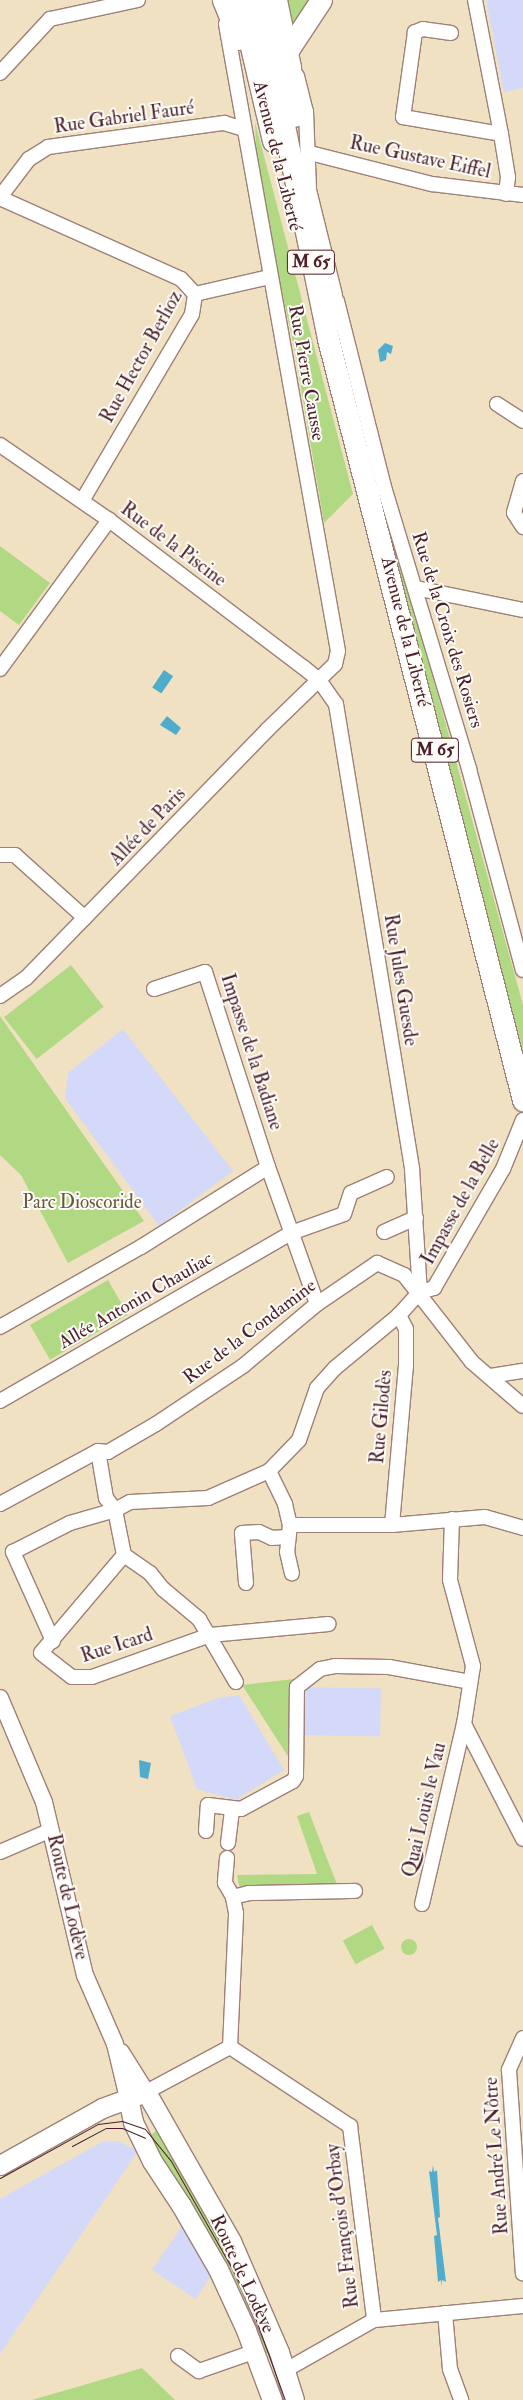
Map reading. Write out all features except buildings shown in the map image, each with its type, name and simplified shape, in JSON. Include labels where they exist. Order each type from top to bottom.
[{"type":"main road","name":"Avenue de la Liberté","points":[[258,0],[302,166]]},
{"type":"main road","name":"Avenue de la Liberté","points":[[276,0],[289,59],[302,166],[328,339]]},
{"type":"main road","points":[[289,59],[321,0]]},
{"type":"main road","name":"Avenue de la Liberté","points":[[229,2],[240,39],[252,51],[309,285],[328,339],[523,1100]]},
{"type":"main road","points":[[0,2166],[102,2108],[146,2092]]},
{"type":"main road","name":"Route de Lodève","points":[[146,2092],[231,2241],[294,2400]]},
{"type":"main road","name":"Route de Lodève","points":[[128,2098],[139,2136],[218,2269],[270,2397]]},
{"type":"main road","name":"Route de Lodève","points":[[270,2397],[284,2371]]},
{"type":"street","points":[[0,73],[50,19],[138,0]]},
{"type":"street","points":[[475,0],[508,177],[506,194]]},
{"type":"street","name":"Rue Pierre Causse","points":[[229,2],[244,130],[338,651],[335,664],[319,680]]},
{"type":"street","points":[[451,33],[423,29],[415,32],[403,117],[501,134]]},
{"type":"street","name":"Rue Gabriel Fauré","points":[[0,197],[29,159],[48,147],[224,123],[244,130]]},
{"type":"street","name":"Rue Gustave Eiffel","points":[[302,166],[523,196]]},
{"type":"street","name":"Rue de la Croix des Rosiers","points":[[302,166],[384,487],[416,588],[523,970]]},
{"type":"street","points":[[0,197],[181,279],[195,294]]},
{"type":"street","name":"Rue Hector Berlioz","points":[[82,501],[192,314],[195,294],[270,277]]},
{"type":"street","points":[[497,404],[523,421]]},
{"type":"street","name":"Rue de la Piscine","points":[[0,445],[109,520],[319,680]]},
{"type":"street","points":[[523,480],[514,513],[523,526]]},
{"type":"street","points":[[0,669],[109,520]]},
{"type":"street","points":[[416,588],[523,610]]},
{"type":"street","name":"Allée de Paris","points":[[0,996],[26,978],[319,680]]},
{"type":"street","name":"Rue Jules Guesde","points":[[319,680],[330,693],[339,714],[410,1160],[416,1218],[420,1292]]},
{"type":"street","points":[[0,855],[15,854],[85,918]]},
{"type":"street","name":"Impasse de la Badiane","points":[[154,989],[205,972],[268,1167]]},
{"type":"street","name":"Impasse de la Belle","points":[[269,1471],[299,1440],[317,1388],[335,1368],[399,1315],[420,1292],[434,1288],[503,1170],[523,1120]]},
{"type":"street","points":[[0,1327],[141,1247],[268,1167],[317,1304]]},
{"type":"street","name":"Allée Antonin Chauliac","points":[[0,1401],[291,1233],[344,1214],[351,1193],[387,1177]]},
{"type":"street","points":[[384,1232],[416,1218]]},
{"type":"street","name":"Rue de la Condamine","points":[[0,1504],[98,1452],[108,1452],[209,1389],[243,1366],[317,1304],[377,1263],[404,1275],[420,1292]]},
{"type":"street","points":[[420,1292],[451,1336],[523,1406]]},
{"type":"street","name":"Rue Gilodès","points":[[392,1525],[406,1366],[406,1329],[399,1315]]},
{"type":"street","points":[[490,1376],[523,1372]]},
{"type":"street","points":[[98,1452],[106,1498],[115,1510],[124,1555],[150,1573],[210,1634],[236,1682]]},
{"type":"street","points":[[124,1555],[53,1641],[13,1552],[70,1523],[115,1510],[130,1502],[208,1498],[269,1471],[285,1504],[292,1573]]},
{"type":"street","points":[[246,1583],[242,1533],[258,1532],[272,1538],[288,1531],[485,1518],[523,1528]]},
{"type":"street","points":[[452,1519],[450,1580],[473,1666],[464,1724],[523,1839]]},
{"type":"street","name":"Rue Icard","points":[[53,1641],[41,1653],[72,1677],[84,1679],[210,1634],[328,1624]]},
{"type":"street","points":[[206,1831],[208,1805],[232,1809],[256,1802],[296,1776],[297,1687],[320,1669],[334,1666],[389,1667],[470,1682]]},
{"type":"street","name":"Route de Lodève","points":[[0,1698],[35,1776],[51,1830],[85,1975],[115,2044],[128,2098]]},
{"type":"street","name":"Quai Louis le Vau","points":[[422,1904],[464,1724]]},
{"type":"street","points":[[228,1843],[232,1809]]},
{"type":"street","points":[[0,1852],[51,1830]]},
{"type":"street","points":[[115,2044],[146,2092],[230,2047],[236,1913],[233,1897],[225,1883],[227,1858]]},
{"type":"street","points":[[233,1897],[249,1893],[355,1891]]},
{"type":"street","name":"Rue André Le Nôtre","points":[[523,2038],[509,2070],[523,2274]]},
{"type":"street","name":"Rue François d'Orbay","points":[[230,2047],[350,2126],[374,2320]]},
{"type":"street","points":[[284,2371],[374,2320],[523,2306]]},
{"type":"street","points":[[445,2313],[450,2369],[461,2400]]},
{"type":"street","points":[[178,2356],[199,2371],[253,2352]]},
{"type":"shaded area","points":[[486,0],[523,0],[523,88],[504,92]]},
{"type":"shaded area","points":[[123,1029],[233,1171],[159,1226],[65,1098],[68,1073]]},
{"type":"shaded area","points":[[301,1687],[381,1688],[380,1736],[300,1735]]},
{"type":"shaded area","points":[[239,1695],[284,1770],[236,1800],[197,1789],[170,1716],[218,1698]]},
{"type":"shaded area","points":[[118,2141],[138,2151],[0,2354],[0,2199],[102,2142]]},
{"type":"shaded area","points":[[183,2225],[212,2274],[196,2299],[152,2270]]},
{"type":"green space","points":[[287,0],[310,0],[293,22]]},
{"type":"green space","points":[[255,122],[353,494],[324,523],[294,347],[257,178]]},
{"type":"green space","points":[[305,212],[523,1005],[523,1052],[423,673]]},
{"type":"green space","points":[[0,546],[50,583],[19,625],[0,611]]},
{"type":"green space","points":[[71,965],[104,1007],[37,1059],[4,1017]]},
{"type":"green space","name":"Parc Dioscoride","points":[[0,1016],[144,1221],[68,1263],[21,1175],[0,1155]]},
{"type":"green space","points":[[108,1280],[128,1315],[50,1360],[30,1325]]},
{"type":"green space","points":[[294,1679],[291,1761],[242,1685]]},
{"type":"green space","points":[[309,1812],[338,1887],[240,1890],[237,1875],[317,1874],[297,1816]]},
{"type":"green space","points":[[372,1925],[385,1949],[356,1964],[343,1940]]},
{"type":"green space","points":[[409,1939],[417,1947],[409,1955],[401,1947]]},
{"type":"green space","points":[[160,2127],[218,2235],[274,2351],[259,2356],[154,2157],[150,2136]]},
{"type":"green space","points":[[142,2368],[175,2400],[32,2400]]},
{"type":"water","points":[[385,343],[393,346],[391,354],[387,352],[386,360],[380,362],[378,350]]},
{"type":"water","points":[[164,670],[173,676],[161,694],[152,687]]},
{"type":"water","points":[[167,716],[181,728],[176,735],[160,725]]},
{"type":"water","points":[[139,1760],[151,1763],[148,1779],[140,1777]]},
{"type":"water","points":[[433,2165],[434,2172],[437,2170],[440,2217],[438,2218],[446,2282],[442,2280],[442,2287],[441,2280],[438,2282],[434,2236],[437,2235],[429,2171],[432,2172]]},
{"type":"tram line","points":[[0,2178],[98,2124],[122,2121],[145,2129],[171,2161],[233,2270],[252,2309],[285,2400]]},
{"type":"tram line","points":[[72,2146],[106,2128],[122,2128],[145,2138]]}]
